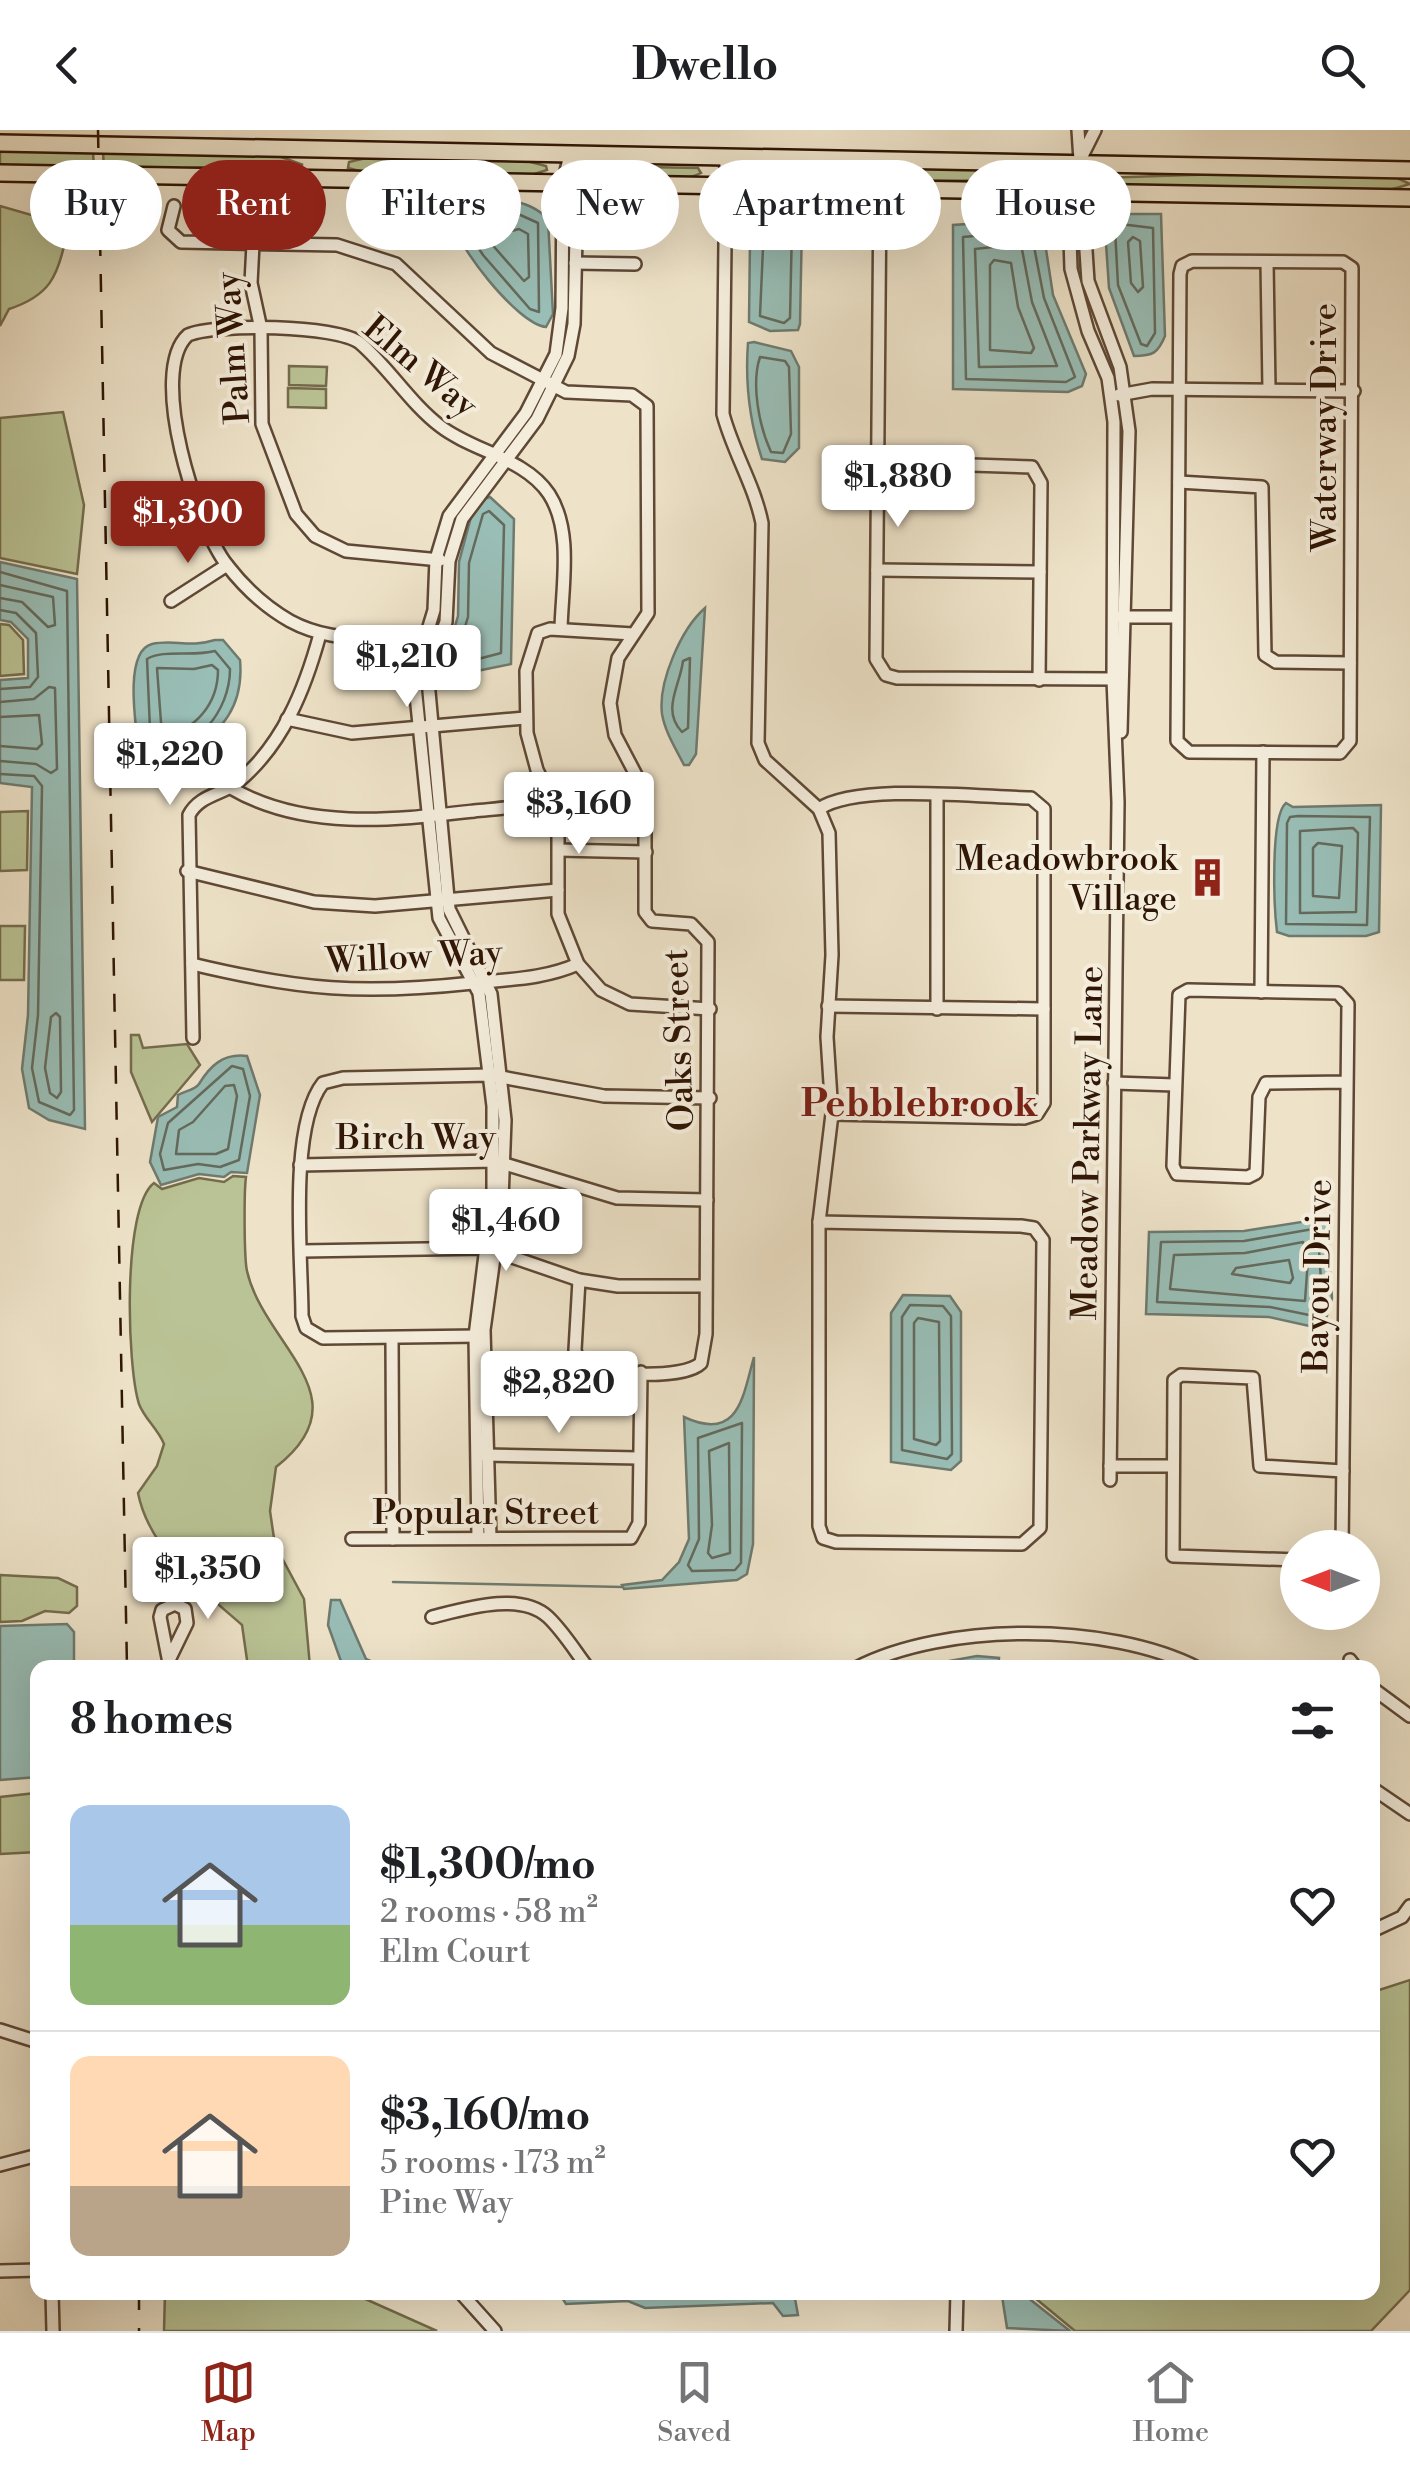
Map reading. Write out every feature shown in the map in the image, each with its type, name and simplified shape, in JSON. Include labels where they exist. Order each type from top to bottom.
[{"type":"main road","points":[[0,143],[961,162]]},
{"type":"main road","points":[[1131,165],[1410,170]]},
{"type":"main road","points":[[0,173],[541,182]]},
{"type":"main road","points":[[1131,193],[1410,198]]},
{"type":"street","name":"Meadow Parkway Lane","points":[[1078,130],[1078,160]]},
{"type":"street","points":[[1080,160],[1095,130]]},
{"type":"street","points":[[570,155],[570,160]]},
{"type":"street","name":"Oaks Street","points":[[174,206],[168,230],[175,240],[182,240]]},
{"type":"street","name":"Oaks Street","points":[[326,245],[396,264],[492,353],[551,384],[578,395],[638,396],[647,406],[648,613],[614,670],[610,713],[643,798],[646,915],[658,922],[690,924],[708,942],[706,1350],[701,1363],[686,1372],[595,1373],[579,1363],[575,1350],[578,1280]]},
{"type":"street","name":"Palm Way","points":[[253,250],[251,283],[262,330],[262,424],[300,522],[322,542],[346,550],[443,560]]},
{"type":"street","points":[[569,250],[569,283]]},
{"type":"street","points":[[484,1538],[480,1336],[499,1162],[495,1075],[482,982],[447,940],[425,729],[414,676],[449,608],[443,560],[498,458],[551,384],[575,263],[574,250]]},
{"type":"street","points":[[725,250],[723,414],[732,449],[756,496],[762,523],[758,743],[766,760],[819,809],[830,844],[828,1006],[832,1114],[819,1222],[820,1526],[823,1538],[836,1542],[1022,1544],[1033,1539],[1040,1528],[1043,1240],[1034,1228],[1021,1226],[819,1222]]},
{"type":"street","points":[[880,250],[876,659],[886,675],[1113,678]]},
{"type":"street","name":"Meadow Parkway Lane","points":[[1085,250],[1088,280],[1129,431],[1120,618],[1110,1480]]},
{"type":"street","name":"Waterway Drive","points":[[1192,261],[1267,262],[1343,262],[1352,268],[1354,392],[1347,749],[1189,752],[1180,748],[1177,617],[1182,266],[1192,261]]},
{"type":"street","points":[[1267,262],[1269,388]]},
{"type":"street","points":[[575,263],[635,264]]},
{"type":"street","name":"Elm Way","points":[[427,646],[320,634],[269,608],[227,565],[213,541],[179,452],[175,359],[180,342],[194,332],[262,330],[328,332],[351,337],[440,426],[536,479],[558,512],[563,538],[561,629]]},
{"type":"street","points":[[1119,395],[1181,389],[1354,392]]},
{"type":"street","points":[[878,462],[1032,467],[1041,483],[1039,680]]},
{"type":"street","points":[[1179,482],[1262,487],[1265,654],[1276,662],[1350,662]]},
{"type":"street","points":[[171,601],[227,565]]},
{"type":"street","points":[[877,570],[1040,572]]},
{"type":"street","points":[[1120,618],[1177,617]]},
{"type":"street","name":"Meadow Parkway Lane","points":[[1118,746],[1113,678],[1120,618]]},
{"type":"street","points":[[633,634],[541,630],[533,640],[526,671],[525,718],[537,770],[558,813],[558,914],[578,964],[601,990],[630,1004],[710,1009]]},
{"type":"street","points":[[193,1038],[187,871],[192,810],[205,798],[232,788],[262,761],[308,678],[320,634]]},
{"type":"street","points":[[287,719],[352,733],[525,718]]},
{"type":"street","points":[[1260,992],[1263,752]]},
{"type":"street","points":[[232,788],[279,806],[328,818],[374,820],[523,805],[548,792]]},
{"type":"street","points":[[819,809],[843,796],[1030,798],[1044,809],[1044,1103],[1037,1114],[1024,1118],[832,1114]]},
{"type":"street","points":[[936,1009],[937,796]]},
{"type":"street","points":[[559,850],[646,852]]},
{"type":"street","points":[[187,871],[314,902],[375,906],[558,890]]},
{"type":"street","name":"Willow Way","points":[[192,964],[337,992],[547,976],[578,964]]},
{"type":"street","name":"Bayou Drive","points":[[1342,1530],[1347,1082],[1344,997],[1338,993],[1188,990],[1179,994],[1177,1174],[1248,1177],[1258,1166],[1263,1084],[1347,1082]]},
{"type":"street","points":[[828,1006],[1044,1009]]},
{"type":"street","points":[[480,1336],[323,1338],[310,1332],[302,1316],[300,1165],[314,1099],[327,1080],[495,1075],[604,1096],[710,1098]]},
{"type":"street","points":[[1114,1084],[1175,1085]]},
{"type":"street","name":"Birch Way","points":[[300,1165],[499,1162],[617,1198],[707,1200]]},
{"type":"street","points":[[302,1251],[491,1248],[578,1280],[618,1286],[706,1286]]},
{"type":"street","points":[[392,1338],[393,1539]]},
{"type":"street","name":"Popular Street","points":[[352,1539],[632,1538],[638,1529],[641,1372]]},
{"type":"street","name":"Bayou Drive","points":[[1280,1559],[1173,1556],[1174,1380],[1181,1376],[1245,1375],[1257,1385],[1260,1466],[1342,1471]]},
{"type":"street","points":[[482,1455],[640,1458]]},
{"type":"street","points":[[1110,1466],[1172,1466]]},
{"type":"street","points":[[432,1617],[476,1606],[532,1608],[546,1615],[582,1660]]},
{"type":"street","points":[[873,1660],[901,1647],[976,1636],[1102,1638],[1148,1647],[1179,1660]]},
{"type":"street","points":[[1380,1694],[1410,1716]]},
{"type":"street","points":[[1380,1793],[1410,1814]]},
{"type":"street","points":[[1380,1928],[1402,1918],[1410,1906]]},
{"type":"street","points":[[0,2030],[30,2039]]},
{"type":"street","points":[[0,2165],[30,2157]]},
{"type":"street","points":[[0,2271],[30,2270]]},
{"type":"street","points":[[52,2300],[53,2331]]},
{"type":"street","points":[[467,2300],[495,2331]]},
{"type":"street","points":[[956,2300],[956,2331]]},
{"type":"green space","points":[[0,150],[93,152],[93,160],[30,160],[30,168],[0,168]]},
{"type":"green space","points":[[103,152],[276,155],[290,160],[182,160],[182,168],[162,169],[162,160],[103,160]]},
{"type":"green space","points":[[412,158],[413,160],[358,160]]},
{"type":"green space","points":[[430,158],[523,160],[541,165],[541,172],[521,176],[521,160]]},
{"type":"green space","points":[[679,168],[698,168],[699,174],[679,179]]},
{"type":"green space","points":[[941,168],[961,168],[961,181],[941,181]]},
{"type":"green space","points":[[1254,173],[1395,177],[1410,184],[1386,191],[1131,189],[1131,177]]},
{"type":"green space","points":[[0,206],[30,215],[30,250],[62,250],[50,283],[34,298],[9,309],[0,326]]},
{"type":"green space","points":[[289,366],[327,367],[326,386],[289,385]]},
{"type":"green space","points":[[288,388],[326,389],[326,408],[288,407]]},
{"type":"green space","points":[[63,412],[84,505],[77,574],[0,558],[0,418]]},
{"type":"green space","points":[[0,624],[9,625],[23,640],[24,674],[0,676]]},
{"type":"green space","points":[[28,811],[27,870],[0,871],[0,812]]},
{"type":"green space","points":[[0,926],[25,926],[24,980],[0,980]]},
{"type":"green space","points":[[131,1035],[139,1035],[143,1048],[187,1044],[200,1065],[152,1122],[131,1072]]},
{"type":"green space","points":[[233,1176],[246,1177],[247,1271],[257,1298],[302,1371],[311,1394],[312,1417],[301,1442],[276,1467],[270,1511],[275,1545],[304,1599],[309,1660],[247,1660],[242,1625],[165,1550],[144,1513],[138,1493],[157,1466],[164,1444],[139,1404],[135,1385],[130,1288],[136,1222],[154,1183],[162,1189],[199,1178],[224,1182]]},
{"type":"green space","points":[[0,1575],[58,1578],[77,1587],[77,1606],[69,1613],[45,1611],[22,1621],[0,1622]]},
{"type":"green space","points":[[30,1794],[30,1852],[0,1854],[0,1797]]},
{"type":"green space","points":[[1410,1980],[1410,2290],[1371,2331],[1075,2331],[1037,2300],[1380,2300],[1380,1990]]},
{"type":"green space","points":[[165,2300],[368,2300],[437,2331],[164,2331]]},
{"type":"water","points":[[521,204],[536,209],[541,214],[541,250],[550,250],[553,314],[546,327],[519,312],[467,250],[521,250]]},
{"type":"water","points":[[1131,214],[1161,214],[1165,336],[1157,350],[1134,356],[1109,288],[1106,250],[1131,250]]},
{"type":"water","points":[[961,224],[961,250],[1046,250],[1053,295],[1086,374],[1082,386],[1068,392],[953,389],[953,225]]},
{"type":"water","points":[[750,250],[801,250],[798,330],[770,331],[749,322]]},
{"type":"water","points":[[748,343],[791,351],[799,367],[799,448],[785,462],[762,459],[758,444],[747,373]]},
{"type":"water","points":[[490,497],[514,519],[511,664],[447,677],[442,670],[458,616],[459,562],[475,502]]},
{"type":"water","points":[[0,562],[77,579],[85,1129],[49,1120],[29,1108],[22,1069],[28,1015],[32,787],[0,783],[0,680],[28,678],[28,639],[11,622],[0,620]]},
{"type":"water","points":[[705,608],[696,754],[689,765],[684,765],[666,727],[662,701],[673,657]]},
{"type":"water","points":[[223,640],[240,660],[238,691],[228,716],[210,736],[184,753],[157,763],[140,763],[134,678],[143,650],[152,644]]},
{"type":"water","points":[[1286,803],[1293,807],[1381,805],[1379,932],[1366,936],[1289,936],[1277,932],[1275,843]]},
{"type":"water","points":[[247,1056],[260,1095],[247,1173],[231,1172],[224,1177],[199,1174],[161,1185],[150,1162],[158,1117],[177,1107],[178,1095],[197,1086],[218,1062]]},
{"type":"water","points":[[1320,1219],[1327,1225],[1332,1298],[1323,1329],[1269,1317],[1146,1314],[1149,1232],[1244,1231]]},
{"type":"water","points":[[903,1295],[950,1296],[961,1312],[961,1461],[951,1470],[891,1462],[891,1313]]},
{"type":"water","points":[[754,1357],[753,1544],[747,1574],[737,1580],[624,1589],[622,1585],[662,1580],[679,1562],[689,1539],[684,1417],[717,1424],[728,1419],[742,1399]]},
{"type":"water","points":[[331,1600],[340,1600],[368,1660],[340,1660],[328,1625]]},
{"type":"water","points":[[67,1624],[74,1632],[74,1660],[30,1660],[30,1778],[0,1780],[0,1626]]},
{"type":"water","points":[[977,1656],[999,1658],[999,1660],[955,1660]]},
{"type":"water","points":[[563,2300],[795,2300],[798,2315],[783,2316],[773,2303],[645,2308],[628,2301],[566,2304]]},
{"type":"water","points":[[1003,2300],[1031,2300],[1070,2331],[1007,2328]]},
{"type":"waterway","points":[[393,1582],[623,1587]]},
{"type":"railway","points":[[98,130],[127,1660]]},
{"type":"railway","points":[[139,2300],[139,2331]]},
{"type":"place","name":"Meadowbrook Village","points":[[1207,878]]},
{"type":"district","name":"Pebblebrook","points":[[919,1103]]}]
